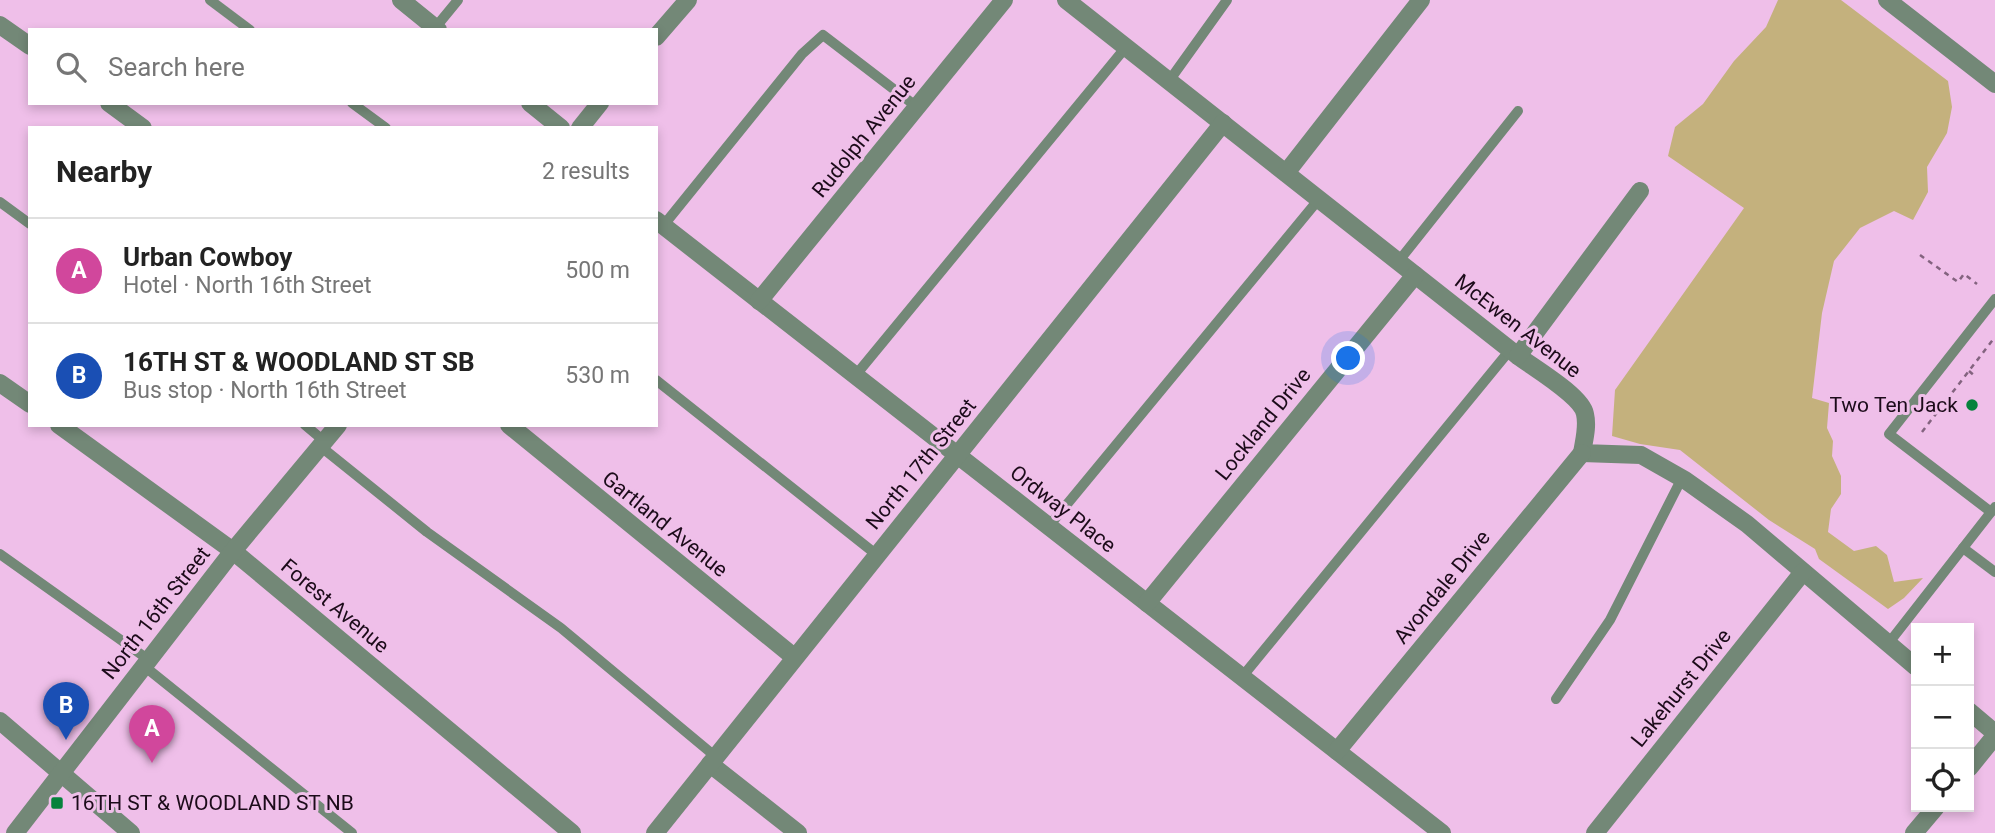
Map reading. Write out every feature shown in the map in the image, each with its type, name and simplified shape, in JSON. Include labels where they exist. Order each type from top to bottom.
[{"type":"street","points":[[401,0],[436,28]]},
{"type":"street","points":[[658,35],[688,0]]},
{"type":"street","name":"Rudolph Avenue","points":[[759,301],[1004,0]]},
{"type":"street","name":"McEwen Avenue","points":[[1066,0],[1576,399],[1585,410],[1587,426],[1582,453]]},
{"type":"street","points":[[1286,173],[1421,0]]},
{"type":"street","points":[[1887,0],[1995,84]]},
{"type":"street","points":[[0,24],[28,45]]},
{"type":"street","points":[[112,105],[140,126]]},
{"type":"street","points":[[532,105],[559,126]]},
{"type":"street","points":[[582,126],[598,105]]},
{"type":"street","name":"North 17th Street","points":[[655,833],[1223,123]]},
{"type":"street","points":[[1514,353],[1640,191]]},
{"type":"street","name":"Ordway Place","points":[[660,223],[1443,833]]},
{"type":"street","name":"Lockland Drive","points":[[1147,603],[1415,275]]},
{"type":"street","points":[[0,383],[28,403]]},
{"type":"street","name":"Forest Avenue","points":[[62,427],[233,551],[572,833]]},
{"type":"street","name":"North 16th Street","points":[[15,833],[233,551],[336,427]]},
{"type":"street","name":"Gartland Avenue","points":[[511,427],[794,657]]},
{"type":"street","points":[[1582,453],[1641,455],[1682,478],[1747,524],[1911,663]]},
{"type":"street","name":"Avondale Drive","points":[[1337,751],[1582,453]]},
{"type":"street","name":"Lakehurst Drive","points":[[1595,833],[1803,572]]},
{"type":"street","points":[[1974,715],[1995,734],[1974,761]]},
{"type":"street","points":[[0,721],[131,833]]},
{"type":"street","points":[[713,760],[798,833]]},
{"type":"street","points":[[1914,833],[1932,812]]},
{"type":"lane","points":[[210,0],[247,28]]},
{"type":"lane","points":[[438,28],[458,0]]},
{"type":"lane","points":[[1169,81],[1227,0]]},
{"type":"lane","points":[[660,223],[802,54],[823,35],[917,107]]},
{"type":"lane","points":[[855,376],[1126,47]]},
{"type":"lane","points":[[355,105],[383,126]]},
{"type":"lane","points":[[1398,262],[1518,110]]},
{"type":"lane","points":[[1049,526],[1319,199]]},
{"type":"lane","points":[[0,202],[28,223]]},
{"type":"lane","points":[[1888,644],[1993,509],[1889,433],[1995,299]]},
{"type":"lane","points":[[1242,677],[1514,353]]},
{"type":"lane","points":[[658,382],[877,555]]},
{"type":"lane","points":[[307,427],[408,518],[561,628],[713,760]]},
{"type":"lane","points":[[1556,699],[1610,620],[1682,478]]},
{"type":"lane","points":[[1963,548],[1995,572]]},
{"type":"lane","points":[[0,554],[146,663],[352,833]]},
{"type":"path","points":[[1920,255],[1958,282],[1964,274],[1977,284]]},
{"type":"path","points":[[1922,432],[1995,337]]},
{"type":"path","points":[[1969,371],[1976,377]]},
{"type":"shaded area","points":[[1778,0],[1841,0],[1948,81],[1952,107],[1947,133],[1927,167],[1928,192],[1913,220],[1894,211],[1860,228],[1834,261],[1822,313],[1812,398],[1829,403],[1827,428],[1833,441],[1832,456],[1841,476],[1841,494],[1831,509],[1828,532],[1854,551],[1876,546],[1887,555],[1894,582],[1923,578],[1904,598],[1888,609],[1819,559],[1815,549],[1769,520],[1680,450],[1640,444],[1612,436],[1615,390],[1744,208],[1668,156],[1675,127],[1703,104],[1734,61],[1766,27]]},
{"type":"place","name":"Two Ten Jack","points":[[1972,405]]},
{"type":"place","name":"16TH ST & WOODLAND ST SB","points":[[66,740]]},
{"type":"place","name":"Urban Cowboy","points":[[152,763]]},
{"type":"place","name":"16TH ST & WOODLAND ST NB","points":[[57,803]]}]
